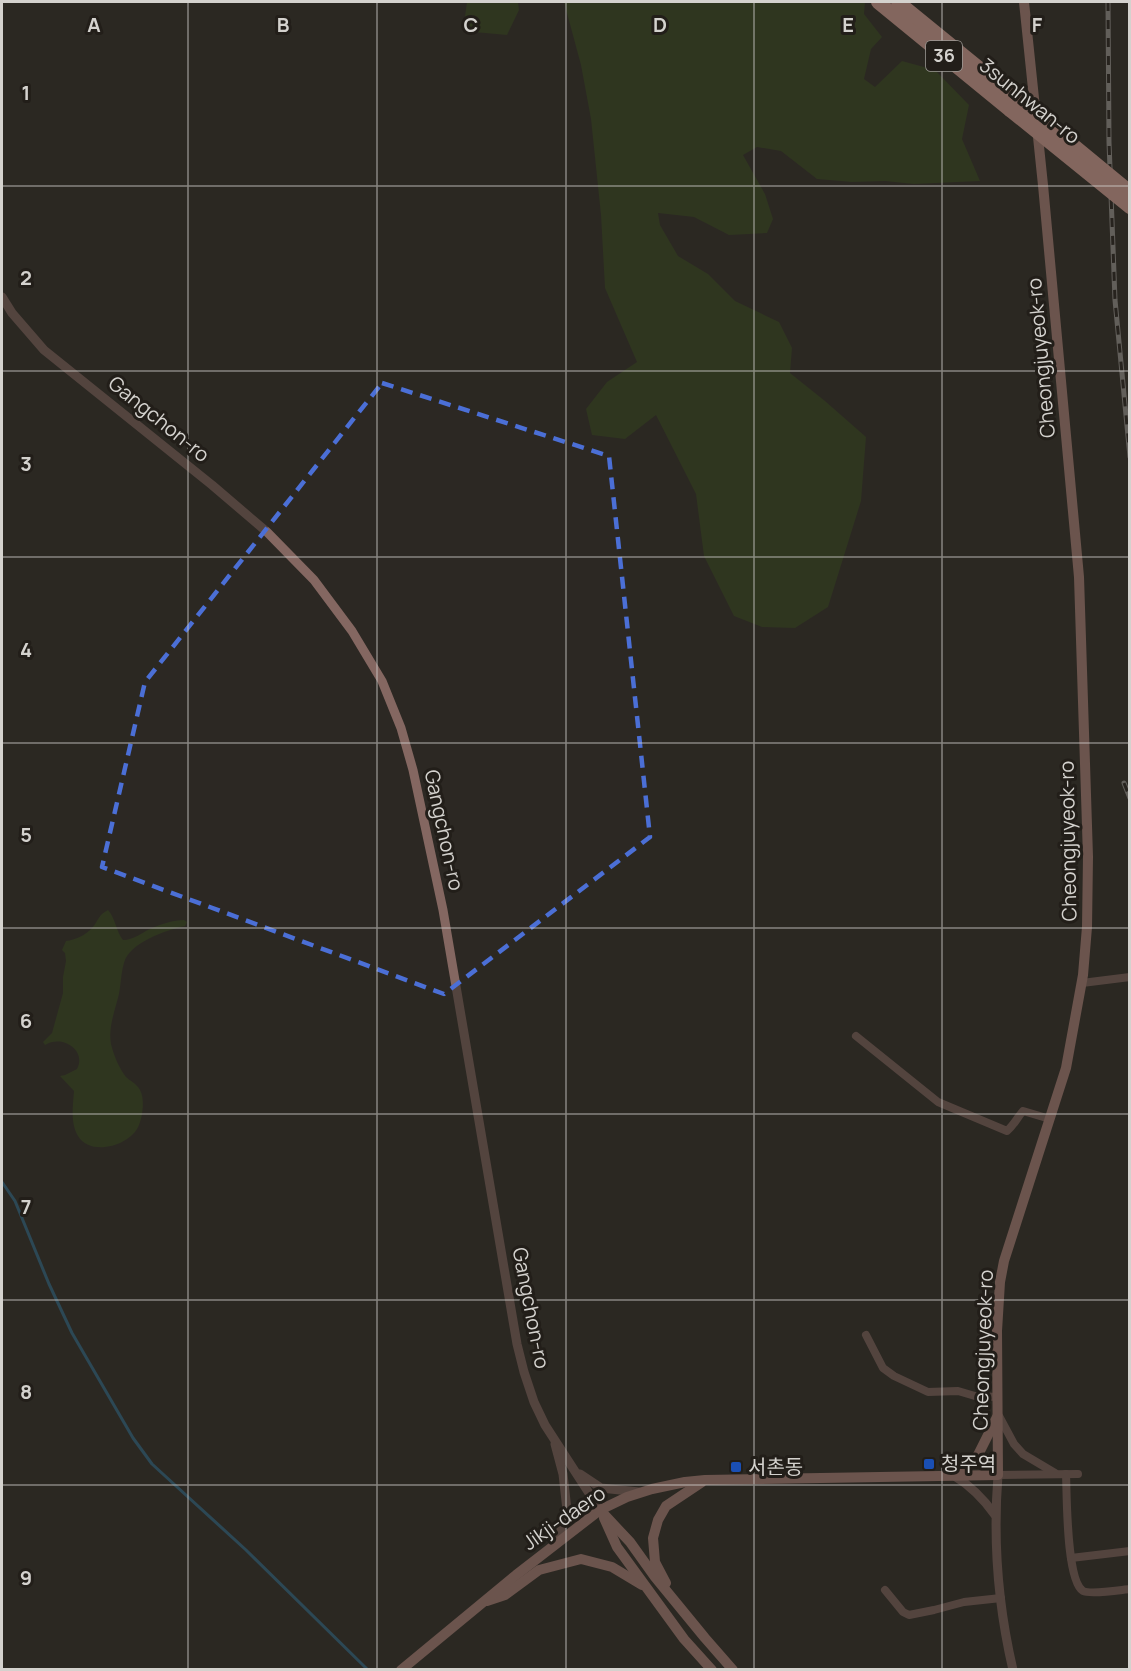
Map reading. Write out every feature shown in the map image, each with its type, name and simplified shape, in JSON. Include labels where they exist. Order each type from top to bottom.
[{"type":"highway","name":"3sunhwan-ro","points":[[878,2],[1130,192]]},
{"type":"highway","name":"3sunhwan-ro","points":[[898,2],[1130,207]]},
{"type":"main road","name":"Cheongjuyeok-ro","points":[[998,1475],[997,1331],[1000,1282],[1011,1239],[1066,1068],[1082,983],[1087,927],[1088,857],[1079,577],[1043,185],[1023,2]]},
{"type":"main road","points":[[949,1476],[969,1464],[978,1455],[999,1414]]},
{"type":"main road","name":"Jikji-daero","points":[[401,1670],[557,1542],[600,1510],[639,1492],[666,1485],[705,1480],[998,1475]]},
{"type":"main road","points":[[675,1602],[655,1562],[653,1538],[658,1520],[666,1506],[705,1480]]},
{"type":"main road","points":[[600,1510],[617,1547],[684,1639],[712,1670]]},
{"type":"main road","points":[[600,1510],[630,1542],[675,1602],[733,1670]]},
{"type":"main road","points":[[482,1603],[505,1595],[539,1570],[581,1559],[612,1567],[647,1588]]},
{"type":"street","name":"Gangchon-ro","points":[[2,297],[12,313],[44,350],[212,484],[267,532],[314,580],[352,631],[382,681],[401,728],[413,770],[443,910],[517,1344],[524,1372],[534,1402],[600,1510]]},
{"type":"street","points":[[1082,983],[1130,977]]},
{"type":"street","points":[[856,1036],[938,1102],[1007,1131],[1023,1111],[1050,1119]]},
{"type":"street","points":[[866,1335],[883,1368],[894,1376],[928,1392],[958,1391],[975,1396],[998,1397]]},
{"type":"street","points":[[999,1414],[1014,1444],[1034,1461],[1054,1473]]},
{"type":"street","points":[[553,1436],[563,1474],[567,1510],[557,1542]]},
{"type":"street","points":[[576,1471],[601,1488],[639,1492]]},
{"type":"street","points":[[1066,1473],[1071,1558],[1075,1579],[1083,1591],[1089,1593],[1130,1589]]},
{"type":"street","points":[[998,1475],[1078,1474]]},
{"type":"street","name":"Cheongjuyeok-ro","points":[[998,1475],[995,1515],[1000,1598],[1013,1670]]},
{"type":"street","points":[[949,1476],[977,1492],[995,1515]]},
{"type":"street","points":[[1071,1558],[1130,1551]]},
{"type":"street","points":[[885,1590],[903,1612],[909,1615],[934,1611],[964,1602],[1000,1598]]},
{"type":"highlighted area","points":[[382,383],[609,456],[650,837],[444,994],[102,867],[145,682]]},
{"type":"green space","points":[[467,2],[518,2],[519,10],[507,35],[463,31]]},
{"type":"green space","points":[[564,2],[865,2],[864,14],[882,37],[871,49],[864,79],[875,87],[902,61],[935,70],[969,105],[962,139],[980,181],[914,184],[817,179],[781,151],[757,147],[743,155],[765,194],[773,219],[767,233],[729,235],[694,217],[658,213],[660,225],[678,256],[708,274],[735,301],[779,322],[792,348],[790,373],[866,437],[861,501],[828,607],[795,628],[762,627],[734,616],[704,556],[696,494],[656,415],[625,439],[592,435],[586,409],[607,382],[637,362],[605,288],[601,215],[591,119],[581,65]]},
{"type":"green space","points":[[108,910],[123,940],[134,938],[167,923],[184,920],[187,922],[185,926],[159,934],[140,944],[127,956],[124,963],[110,1038],[123,1073],[135,1083],[142,1094],[142,1110],[139,1125],[128,1139],[100,1147],[84,1142],[75,1131],[74,1091],[60,1076],[77,1069],[79,1056],[76,1050],[59,1041],[45,1045],[43,1042],[52,1033],[63,993],[66,961],[62,950],[66,941],[87,933],[100,916]]},
{"type":"waterway","points":[[2,1182],[15,1201],[72,1333],[133,1438],[152,1464],[246,1550],[367,1669]]},
{"type":"railway","points":[[1108,2],[1109,142],[1115,300],[1130,457]]},
{"type":"railway","points":[[1124,783],[1130,798]]},
{"type":"place","name":"청주역","points":[[929,1464]]},
{"type":"place","name":"서촌동","points":[[736,1467]]}]
